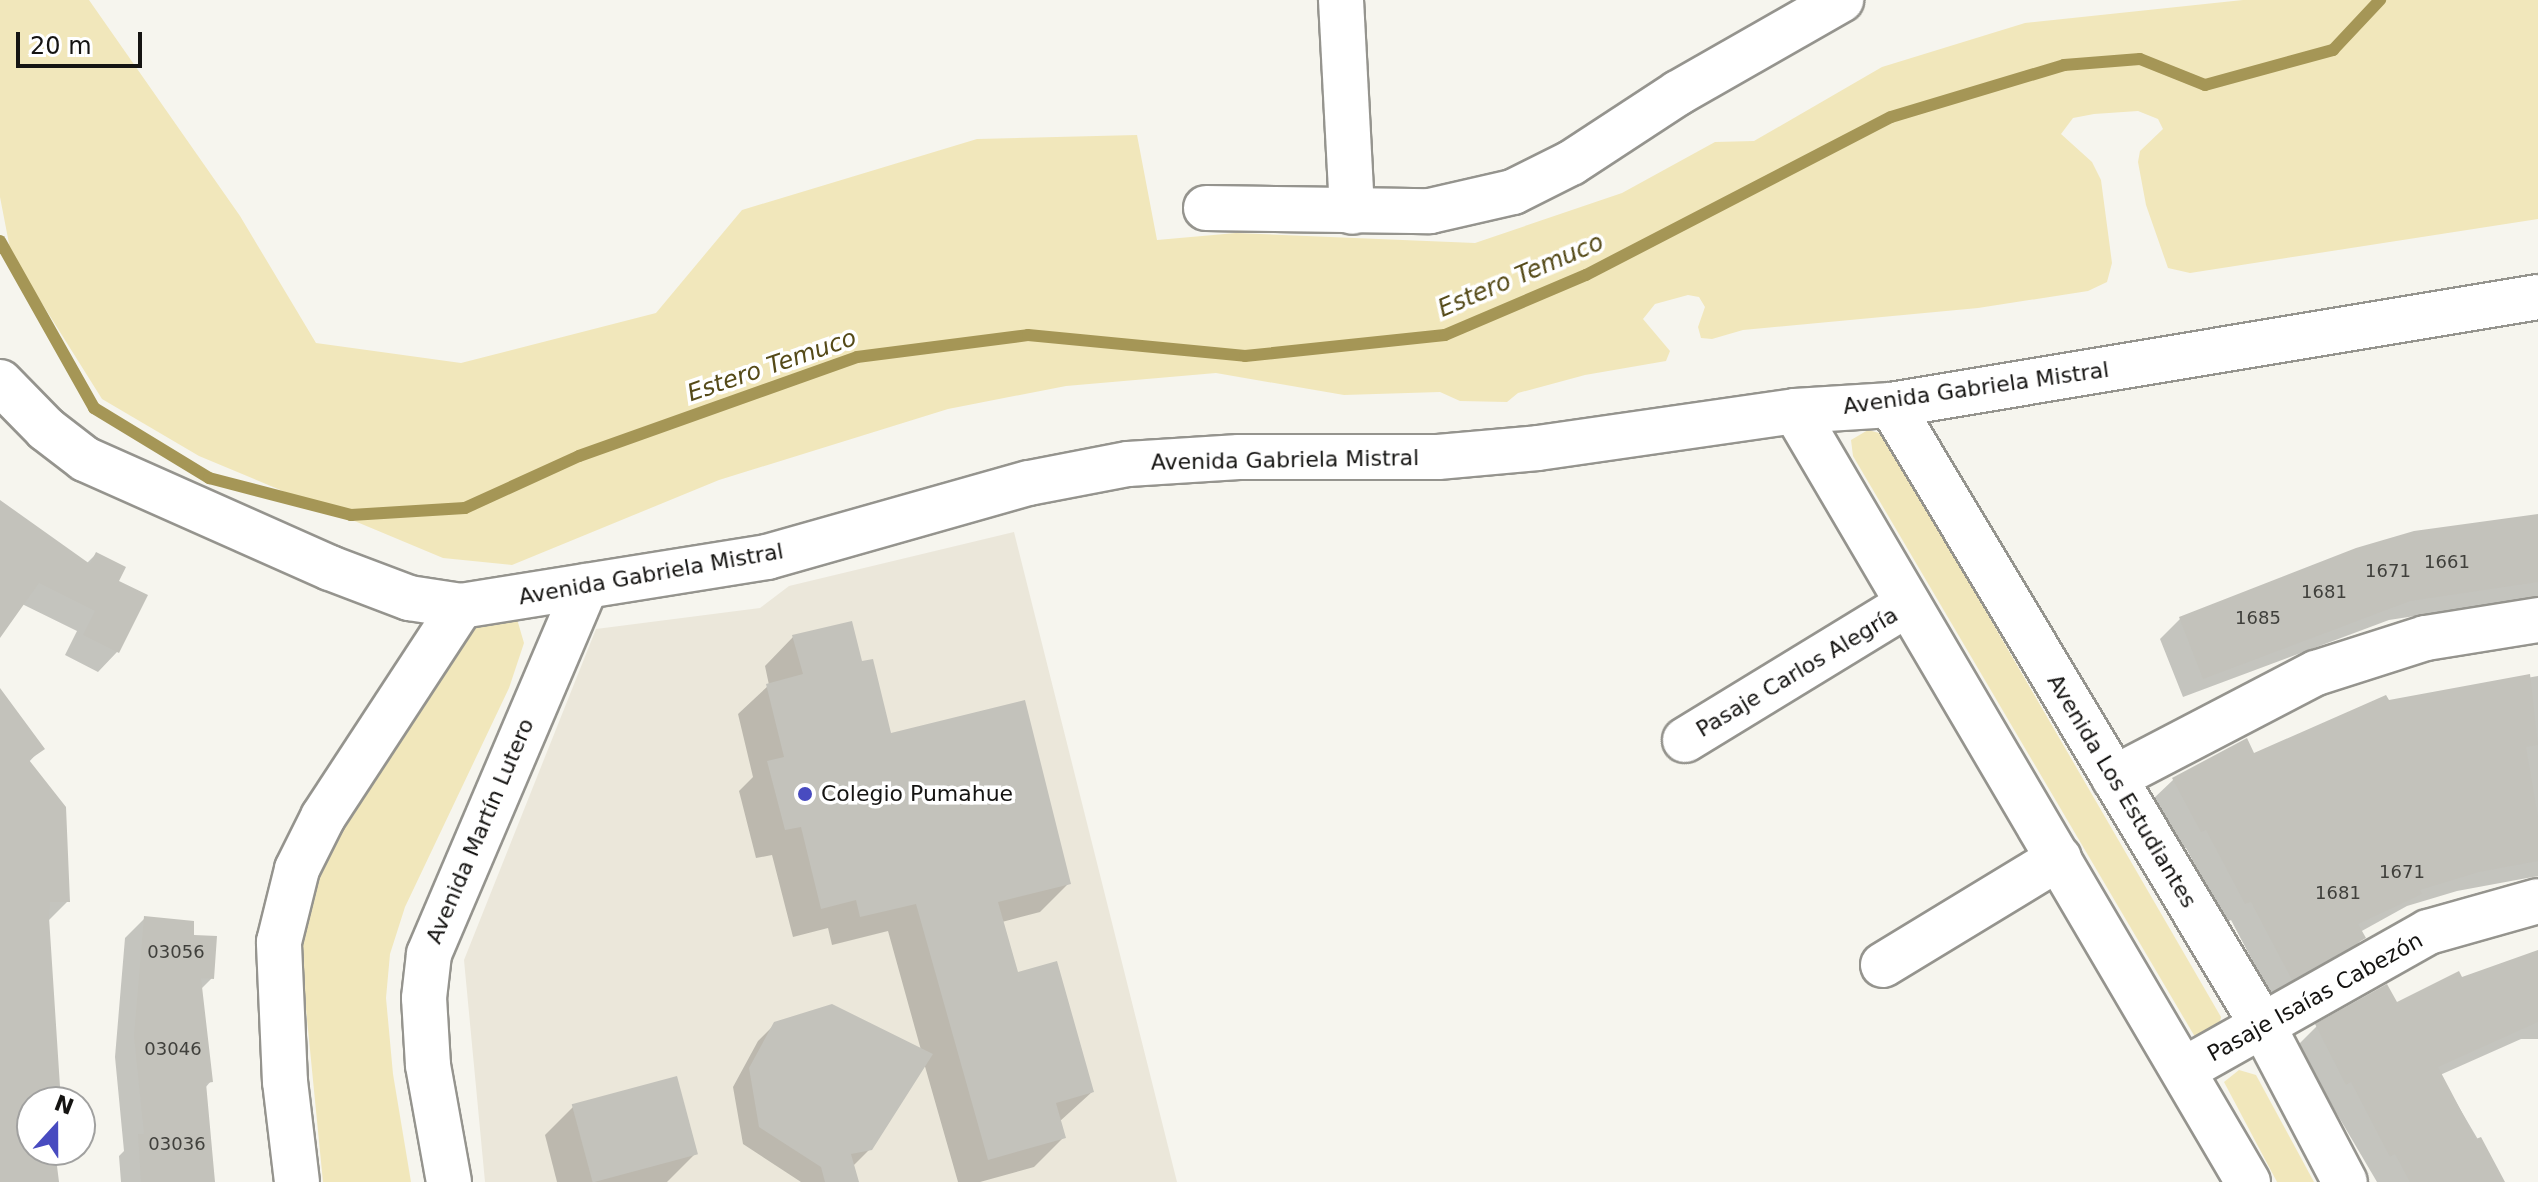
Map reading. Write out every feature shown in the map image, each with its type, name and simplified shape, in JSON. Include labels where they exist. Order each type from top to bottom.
[{"type":"street","points":[[1341,0],[1352,212]]},
{"type":"street","points":[[1206,208],[1352,212],[1464,207],[1513,192],[1571,163],[1678,93],[1841,0]]},
{"type":"street","name":"Avenida Gabriela Mistral","points":[[0,382],[46,429],[85,459],[330,568],[409,598],[461,606],[767,557],[1029,483],[1128,464],[1239,457],[1438,457],[1795,411],[1891,405],[2538,297]]},
{"type":"street","name":"Avenida Los Estudiantes","points":[[1891,405],[2263,1026],[2345,1182]]},
{"type":"street","points":[[1795,411],[2185,1069],[2248,1182]]},
{"type":"street","name":"Avenida Martín Lutero","points":[[449,1182],[428,1065],[424,998],[429,954],[586,586]]},
{"type":"street","name":"Pasaje Carlos Alegría","points":[[1685,740],[1908,604]]},
{"type":"street","points":[[297,1182],[285,1082],[279,942],[297,869],[323,817],[461,606]]},
{"type":"street","points":[[2114,778],[2316,673],[2426,638],[2538,620]]},
{"type":"street","points":[[1883,965],[2059,858]]},
{"type":"street","name":"Pasaje Isaías Cabezón","points":[[2185,1069],[2428,932],[2538,901]]},
{"type":"shaded area","points":[[0,0],[89,0],[240,216],[316,343],[461,363],[656,313],[742,210],[977,139],[1137,135],[1157,240],[1236,233],[1475,243],[1622,193],[1715,142],[1754,141],[1882,67],[2025,23],[2243,0],[2538,0],[2538,219],[2190,273],[2168,268],[2146,205],[2138,162],[2140,151],[2163,129],[2158,119],[2138,111],[2094,114],[2073,118],[2061,134],[2092,162],[2101,180],[2112,263],[2107,282],[2088,291],[1978,308],[1743,330],[1712,339],[1701,338],[1698,327],[1705,307],[1699,297],[1688,295],[1655,304],[1643,319],[1670,351],[1666,361],[1585,375],[1518,393],[1507,402],[1460,401],[1440,392],[1344,395],[1216,373],[1066,386],[948,409],[719,480],[512,565],[443,558],[199,456],[102,399],[11,254],[0,197]]},
{"type":"shaded area","points":[[1868,430],[1883,434],[2221,1017],[2216,1040],[2198,1042],[1853,456],[1851,440]]},
{"type":"shaded area","name":"Colegio Pumahue","points":[[1014,532],[1177,1182],[485,1182],[464,960],[596,629],[760,608],[789,586]]},
{"type":"shaded area","points":[[517,619],[524,643],[509,688],[405,907],[390,954],[386,998],[393,1074],[411,1182],[323,1182],[300,948],[307,905],[334,836],[477,620]]},
{"type":"shaded area","points":[[2239,1070],[2256,1075],[2314,1182],[2277,1182],[2224,1082]]},
{"type":"building","points":[[0,500],[90,564],[96,552],[126,567],[119,581],[148,595],[119,653],[83,635],[95,611],[39,583],[0,638]]},
{"type":"building","points":[[2538,514],[2538,582],[2410,601],[2203,679],[2179,617],[2356,548],[2414,531]]},
{"type":"building","points":[[852,621],[862,661],[873,659],[891,733],[1025,700],[1071,884],[998,902],[1018,972],[1057,961],[1094,1092],[1056,1103],[1066,1138],[988,1160],[916,904],[860,917],[856,900],[821,909],[801,827],[785,830],[767,761],[784,757],[766,684],[803,674],[792,635]]},
{"type":"building","points":[[2530,674],[2538,745],[2526,747],[2538,817],[2538,861],[2479,872],[2420,890],[2422,894],[2358,924],[2366,938],[2292,980],[2251,902],[2245,904],[2206,830],[2201,832],[2172,778],[2247,738],[2254,753],[2386,695],[2389,700]]},
{"type":"building","points":[[0,688],[45,749],[29,760],[66,807],[70,902],[50,902],[49,917],[60,1086],[16,1086],[16,1166],[57,1166],[59,1182],[0,1182]]},
{"type":"building","points":[[144,916],[194,921],[194,935],[217,936],[214,979],[201,978],[213,1082],[206,1083],[215,1182],[141,1182],[138,1134],[144,1134],[134,1036]]},
{"type":"building","points":[[2538,950],[2538,1022],[2438,1067],[2476,1139],[2481,1137],[2505,1182],[2410,1182],[2395,1154],[2390,1157],[2351,1082],[2346,1085],[2315,1024],[2387,984],[2397,1002],[2459,971],[2462,977]]},
{"type":"building","points":[[832,1004],[933,1054],[872,1150],[851,1154],[859,1182],[825,1182],[821,1167],[759,1127],[749,1068],[774,1022]]},
{"type":"building","points":[[677,1076],[698,1154],[593,1182],[572,1104]]},
{"type":"waterway","name":"Estero Temuco","points":[[0,241],[94,408],[209,478],[351,515],[465,508],[579,456],[857,357],[1028,335],[1245,356],[1445,335],[1586,275],[1891,117],[2064,65],[2140,59],[2205,85],[2333,50],[2380,0]]},
{"type":"place","name":"Colegio Pumahue","points":[[805,794]]}]
